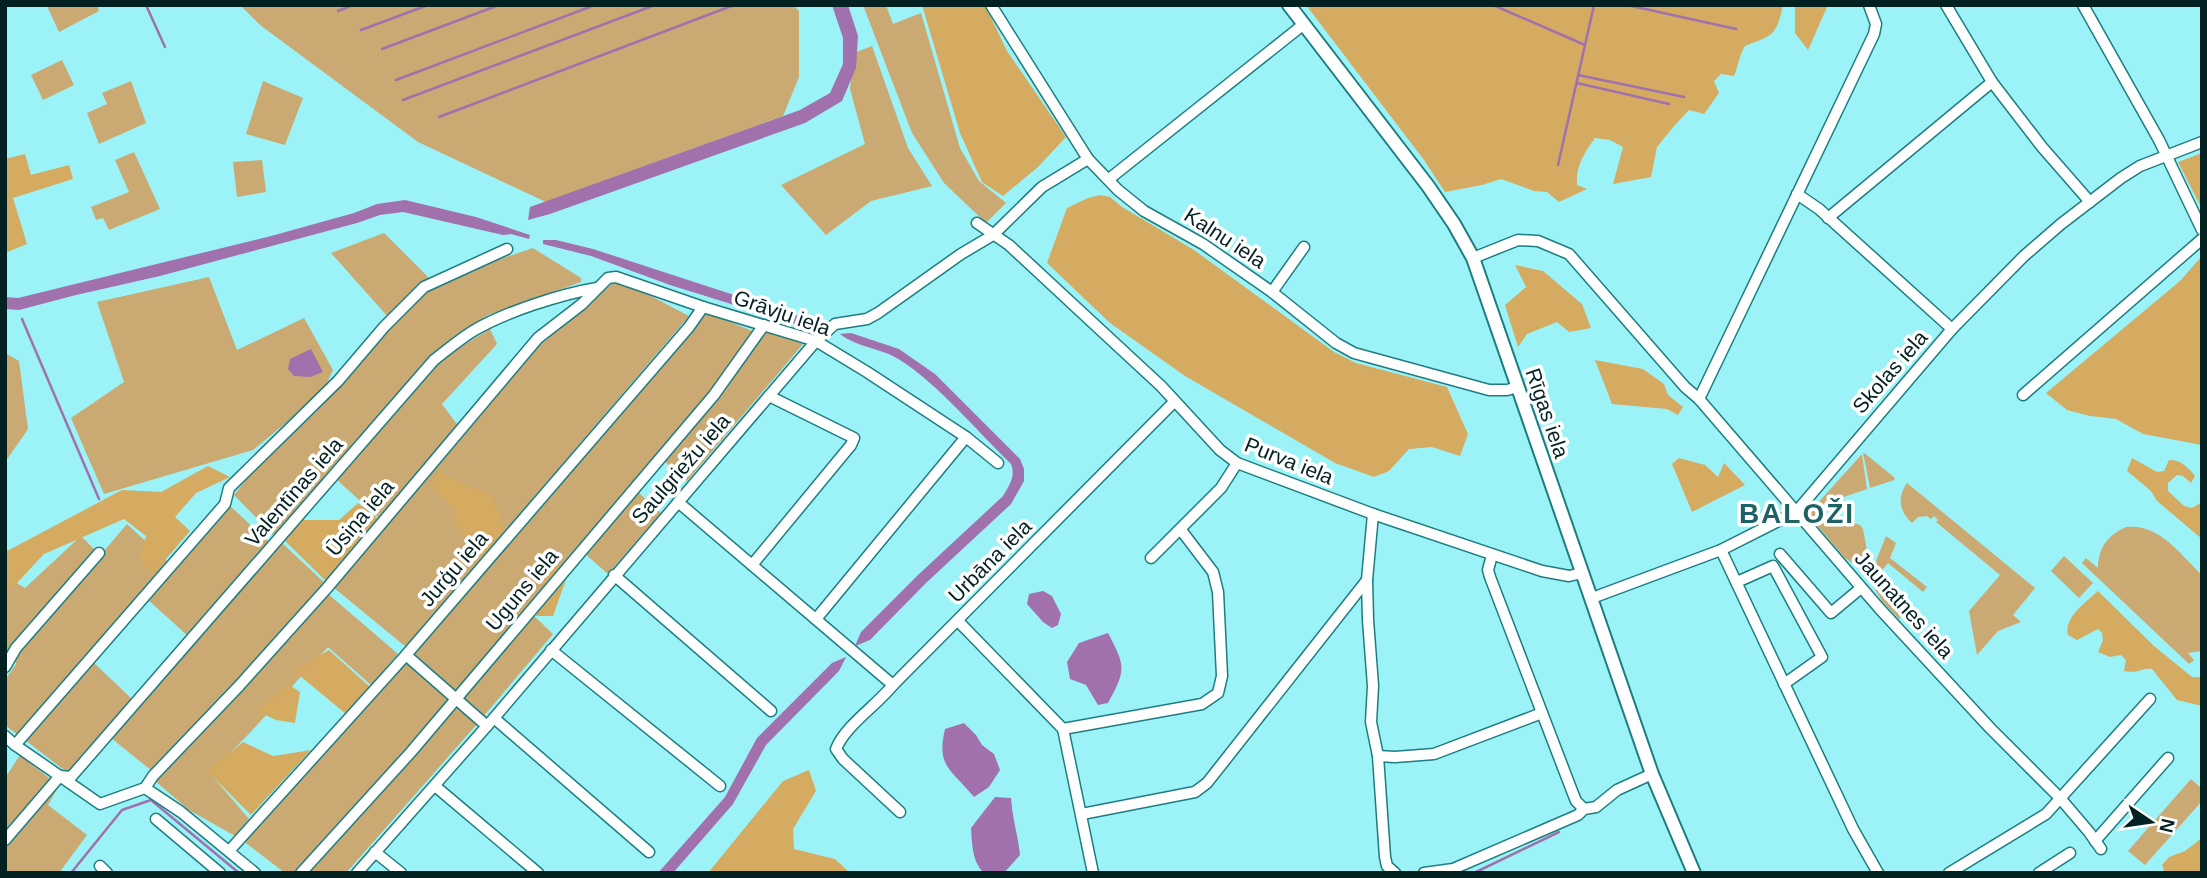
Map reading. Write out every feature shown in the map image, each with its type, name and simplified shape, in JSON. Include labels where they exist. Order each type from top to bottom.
[{"type":"main road","name":"Rīgas iela","points":[[1289,5],[1428,186],[1454,224],[1472,258],[1652,774],[1694,873]]},
{"type":"street","name":"Kalnu iela","points":[[991,5],[1088,159],[1129,201],[1203,244],[1353,354],[1489,390],[1518,387]]},
{"type":"street","points":[[1699,398],[1874,34],[1876,24],[1869,5]]},
{"type":"street","points":[[1946,5],[1992,82],[2042,147],[2090,202]]},
{"type":"street","points":[[2083,5],[2167,156],[2202,230]]},
{"type":"street","points":[[1109,180],[1304,24]]},
{"type":"street","points":[[1828,218],[1992,82]]},
{"type":"street","name":"Skolas iela","points":[[1592,598],[1721,550],[1796,512],[1952,329],[2024,256],[2121,178],[2140,166],[2202,142]]},
{"type":"street","name":"Saulgriežu iela","points":[[357,873],[491,722],[816,341],[835,324],[867,318],[878,313],[961,254],[993,235],[1042,187],[1088,159]]},
{"type":"street","points":[[1797,194],[1807,199],[1952,329]]},
{"type":"street","name":"Purva iela","points":[[977,223],[1009,245],[1161,386],[1220,450],[1237,463],[1492,555],[1556,575],[1582,573]]},
{"type":"street","points":[[2023,395],[2202,239]]},
{"type":"street","name":"Jaunatnes iela","points":[[1472,258],[1517,240],[1538,241],[1569,254],[1685,387],[1699,398],[1861,588],[1990,728],[2060,798],[2098,845],[2168,758]]},
{"type":"street","points":[[1272,292],[1304,247]]},
{"type":"street","points":[[15,745],[225,504],[229,488],[338,381],[384,327],[424,287],[507,249]]},
{"type":"street","name":"Grāvju iela","points":[[607,278],[616,277],[816,341],[966,437],[998,463]]},
{"type":"street","name":"Ūsiņa iela","points":[[145,788],[153,776],[239,686],[327,587],[538,338],[582,304],[607,278]]},
{"type":"street","name":"Valentīnas iela","points":[[60,776],[71,777],[434,360],[490,322],[597,288]]},
{"type":"street","name":"Jurģu iela","points":[[229,851],[555,485],[703,307]]},
{"type":"street","name":"Uguns iela","points":[[301,873],[411,752],[714,395],[764,325]]},
{"type":"street","points":[[752,565],[854,438],[769,396]]},
{"type":"street","name":"Urbāna iela","points":[[900,813],[835,749],[840,738],[880,701],[892,685],[1174,402]]},
{"type":"street","points":[[816,619],[966,437]]},
{"type":"street","points":[[1151,558],[1221,488],[1237,463]]},
{"type":"street","points":[[678,502],[892,685]]},
{"type":"street","points":[[1373,514],[1367,580],[1373,686],[1371,722],[1378,755],[1385,858],[1387,866],[1393,872]]},
{"type":"street","points":[[1063,729],[1202,704],[1217,693],[1222,676],[1217,582],[1206,562],[1181,530]]},
{"type":"street","points":[[1721,550],[1853,829],[1878,873]]},
{"type":"street","points":[[5,667],[16,648],[99,553]]},
{"type":"street","points":[[1780,554],[1831,613],[1861,588]]},
{"type":"street","points":[[1492,555],[1488,570],[1576,801],[1584,809]]},
{"type":"street","points":[[1737,582],[1773,566],[1822,657],[1784,684]]},
{"type":"street","points":[[614,575],[771,711]]},
{"type":"street","points":[[1082,814],[1195,792],[1207,783],[1367,580]]},
{"type":"street","points":[[958,621],[1063,729],[1093,873]]},
{"type":"street","points":[[551,650],[720,786]]},
{"type":"street","points":[[406,655],[455,698],[491,722],[649,852]]},
{"type":"street","points":[[1949,873],[2046,814],[2150,699]]},
{"type":"street","points":[[1378,755],[1395,757],[1434,754],[1542,713]]},
{"type":"street","points":[[5,736],[100,804],[145,788],[181,812],[256,873]]},
{"type":"street","points":[[1424,873],[1453,869],[1472,862],[1584,809],[1596,807],[1617,790],[1652,774]]},
{"type":"street","points":[[5,840],[60,776]]},
{"type":"street","points":[[435,786],[538,873]]},
{"type":"street","points":[[156,819],[220,873]]},
{"type":"street","points":[[375,852],[401,873]]},
{"type":"street","points":[[2039,873],[2070,853]]},
{"type":"shaded area","points":[[97,5],[99,11],[59,32],[47,6]]},
{"type":"shaded area","points":[[240,5],[793,5],[799,11],[799,77],[783,116],[546,202],[418,142],[260,25]]},
{"type":"shaded area","points":[[832,5],[848,5],[858,36],[856,68],[842,101],[805,123],[528,220],[530,207],[800,110],[830,93],[843,64],[843,38]]},
{"type":"shaded area","points":[[863,5],[886,5],[893,24],[921,13],[960,148],[979,181],[1006,203],[986,223],[944,183],[912,133]]},
{"type":"shaded area","points":[[922,5],[985,5],[1007,51],[1066,137],[1038,167],[1003,196],[982,182],[960,133]]},
{"type":"shaded area","points":[[1306,5],[1783,5],[1772,33],[1745,46],[1734,76],[1721,74],[1714,81],[1719,93],[1704,114],[1689,110],[1657,147],[1651,177],[1613,184],[1623,147],[1610,140],[1595,138],[1584,154],[1578,172],[1577,185],[1587,189],[1559,202],[1547,192],[1534,191],[1501,179],[1445,192],[1424,160]]},
{"type":"shaded area","points":[[1795,5],[1828,5],[1808,50],[1795,33]]},
{"type":"shaded area","points":[[872,46],[908,148],[932,186],[871,201],[826,235],[781,185],[865,144],[850,89],[854,53]]},
{"type":"shaded area","points":[[62,60],[74,85],[43,100],[31,75]]},
{"type":"shaded area","points":[[131,81],[146,123],[99,144],[87,113],[107,104],[102,93]]},
{"type":"shaded area","points":[[263,81],[303,98],[285,145],[246,134]]},
{"type":"shaded area","points":[[134,152],[160,209],[109,230],[103,218],[96,220],[91,207],[129,192],[115,160]]},
{"type":"shaded area","points":[[2202,153],[2202,209],[2178,162]]},
{"type":"shaded area","points":[[25,154],[31,175],[69,165],[73,179],[13,198],[27,244],[5,253],[5,159]]},
{"type":"shaded area","points":[[262,160],[266,192],[237,197],[233,162]]},
{"type":"shaded area","points":[[1100,195],[1110,197],[1194,250],[1334,352],[1356,363],[1447,387],[1468,434],[1460,456],[1432,447],[1409,449],[1389,471],[1374,477],[1335,463],[1185,376],[1110,323],[1047,263],[1067,208]]},
{"type":"shaded area","points":[[405,200],[476,217],[530,235],[529,239],[403,212],[380,215],[160,276],[19,310],[5,309],[5,297],[18,298],[271,236],[377,204]]},
{"type":"shaded area","points":[[384,233],[431,280],[389,318],[331,253]]},
{"type":"shaded area","points":[[543,240],[556,240],[593,249],[805,318],[815,326],[802,326],[670,285],[591,256],[543,244]]},
{"type":"shaded area","points":[[533,248],[581,278],[581,282],[488,315],[439,349],[275,537],[234,495],[257,466],[317,411],[370,349],[429,287],[468,270]]},
{"type":"shaded area","points":[[2202,256],[2202,445],[2143,434],[2116,419],[2067,410],[2046,393],[2180,281]]},
{"type":"shaded area","points":[[1515,265],[1543,271],[1582,304],[1591,328],[1569,332],[1557,322],[1527,334],[1518,347],[1505,305],[1526,287]]},
{"type":"shaded area","points":[[209,277],[237,350],[304,318],[333,370],[323,392],[253,450],[104,494],[71,418],[124,382],[97,302]]},
{"type":"shaded area","points":[[614,282],[649,295],[689,316],[406,647],[333,587],[539,346]]},
{"type":"shaded area","points":[[705,312],[755,332],[724,375],[455,691],[413,653]]},
{"type":"shaded area","points":[[490,329],[497,344],[442,404],[459,427],[380,519],[336,479],[445,356]]},
{"type":"shaded area","points":[[766,330],[803,344],[687,481],[664,461]]},
{"type":"shaded area","points":[[851,333],[899,349],[935,374],[1020,459],[1024,469],[1024,481],[1011,504],[926,583],[870,640],[855,646],[861,632],[1003,496],[1013,473],[1011,464],[929,382],[893,356],[840,334]]},
{"type":"shaded area","points":[[311,349],[323,372],[310,377],[294,376],[288,369],[290,359]]},
{"type":"shaded area","points":[[5,353],[19,361],[28,429],[8,458],[5,458]]},
{"type":"shaded area","points":[[1595,360],[1643,369],[1664,384],[1668,395],[1683,407],[1678,415],[1667,409],[1612,404]]},
{"type":"shaded area","points":[[1863,452],[1895,478],[1894,480],[1870,488]]},
{"type":"shaded area","points":[[1862,454],[1867,489],[1816,505]]},
{"type":"shaded area","points":[[1679,458],[1705,465],[1718,477],[1724,463],[1745,485],[1692,512],[1672,464]]},
{"type":"shaded area","points":[[2132,458],[2157,472],[2164,471],[2169,460],[2177,461],[2193,473],[2195,476],[2191,483],[2183,476],[2177,475],[2168,483],[2168,491],[2184,506],[2192,508],[2202,502],[2202,539],[2127,471]]},
{"type":"shaded area","points":[[208,466],[230,477],[196,493],[175,517],[190,531],[153,574],[139,559],[146,536],[124,519],[44,554],[16,584],[5,590],[5,552],[122,490],[161,492]]},
{"type":"shaded area","points":[[438,472],[492,496],[505,529],[481,558],[454,522],[455,510],[431,486]]},
{"type":"shaded area","points":[[1907,483],[2035,588],[2013,615],[2021,622],[1998,631],[1977,655],[1969,611],[2000,575],[1936,522],[1938,520],[1934,516],[1931,519],[1927,516],[1918,517],[1912,523],[1904,514],[1901,504]]},
{"type":"shaded area","points":[[638,492],[661,513],[608,574],[583,552]]},
{"type":"shaded area","points":[[358,503],[380,520],[326,581],[284,540],[301,520],[339,520]]},
{"type":"shaded area","points":[[229,505],[271,544],[188,636],[147,599]]},
{"type":"shaded area","points":[[1813,510],[1860,525],[1870,567],[1867,576],[1845,558],[1809,516]]},
{"type":"shaded area","points":[[127,524],[167,561],[18,735],[5,725],[5,680],[16,664],[15,655]]},
{"type":"shaded area","points":[[2126,527],[2138,527],[2159,535],[2202,575],[2202,651],[2188,653],[2194,660],[2189,664],[2082,563],[2086,558],[2098,568],[2105,543]]},
{"type":"shaded area","points":[[81,536],[96,551],[5,659],[5,582],[10,579],[25,588]]},
{"type":"shaded area","points":[[1886,536],[1896,543],[1890,558],[1927,587],[1923,592],[1888,563],[1877,576],[1910,607],[1899,619],[1882,601],[1869,579]]},
{"type":"shaded area","points":[[282,543],[327,585],[152,771],[111,738]]},
{"type":"shaded area","points":[[2064,556],[2093,583],[2079,598],[2051,571]]},
{"type":"shaded area","points":[[547,557],[568,574],[553,616],[536,616],[546,588],[528,568]]},
{"type":"shaded area","points":[[1043,591],[1052,596],[1061,614],[1058,625],[1052,628],[1027,604],[1029,594]]},
{"type":"shaded area","points":[[2098,591],[2154,646],[2192,677],[2202,677],[2202,706],[2177,700],[2152,669],[2124,671],[2126,660],[2121,655],[2110,657],[2098,652],[2103,640],[2098,629],[2077,640],[2068,635],[2072,616]]},
{"type":"shaded area","points":[[327,593],[398,654],[371,685],[328,647],[255,727],[209,772],[249,819],[235,836],[189,810],[154,780]]},
{"type":"shaded area","points":[[532,614],[553,634],[483,717],[461,697]]},
{"type":"shaded area","points":[[1108,633],[1122,668],[1108,703],[1098,705],[1086,685],[1070,679],[1067,662],[1079,643]]},
{"type":"shaded area","points":[[329,650],[370,687],[346,714],[294,671]]},
{"type":"shaded area","points":[[846,657],[839,671],[766,745],[733,804],[673,873],[658,873],[725,797],[757,738],[832,663]]},
{"type":"shaded area","points":[[93,662],[133,700],[68,773],[25,740]]},
{"type":"shaded area","points":[[408,662],[451,699],[293,873],[285,873],[242,840]]},
{"type":"shaded area","points":[[288,684],[300,692],[295,723],[276,720],[257,711]]},
{"type":"shaded area","points":[[456,705],[477,724],[346,873],[305,873]]},
{"type":"shaded area","points":[[964,723],[982,745],[994,754],[1000,770],[989,787],[974,797],[944,760],[945,729]]},
{"type":"shaded area","points":[[243,742],[273,756],[311,750],[251,815],[207,771]]},
{"type":"shaded area","points":[[20,755],[59,786],[48,805],[87,835],[59,873],[5,873],[5,778]]},
{"type":"shaded area","points":[[809,770],[816,791],[793,829],[794,849],[835,859],[850,873],[708,873],[783,781]]},
{"type":"shaded area","points":[[2191,779],[2202,789],[2202,801],[2145,865],[2128,851]]},
{"type":"shaded area","points":[[995,797],[1011,798],[1020,855],[1004,873],[984,873],[975,858],[971,828]]},
{"type":"shaded area","points":[[2202,838],[2202,873],[2165,873],[2162,865],[2169,857],[2185,851]]},
{"type":"waterway","points":[[146,5],[165,47]]},
{"type":"waterway","points":[[338,11],[353,5]]},
{"type":"waterway","points":[[361,30],[428,5]]},
{"type":"waterway","points":[[382,49],[499,5]]},
{"type":"waterway","points":[[396,80],[595,5]]},
{"type":"waterway","points":[[403,100],[655,5]]},
{"type":"waterway","points":[[439,117],[734,5]]},
{"type":"waterway","points":[[1493,5],[1585,45]]},
{"type":"waterway","points":[[1558,165],[1594,5]]},
{"type":"waterway","points":[[1627,5],[1736,29]]},
{"type":"waterway","points":[[1578,75],[1684,97]]},
{"type":"waterway","points":[[1577,83],[1669,104]]},
{"type":"waterway","points":[[22,319],[99,499]]},
{"type":"waterway","points":[[71,873],[122,810],[151,800],[239,873]]},
{"type":"waterway","points":[[1474,873],[1559,832]]},
{"type":"district","name":"BALOŽI","points":[[1797,513]]}]
